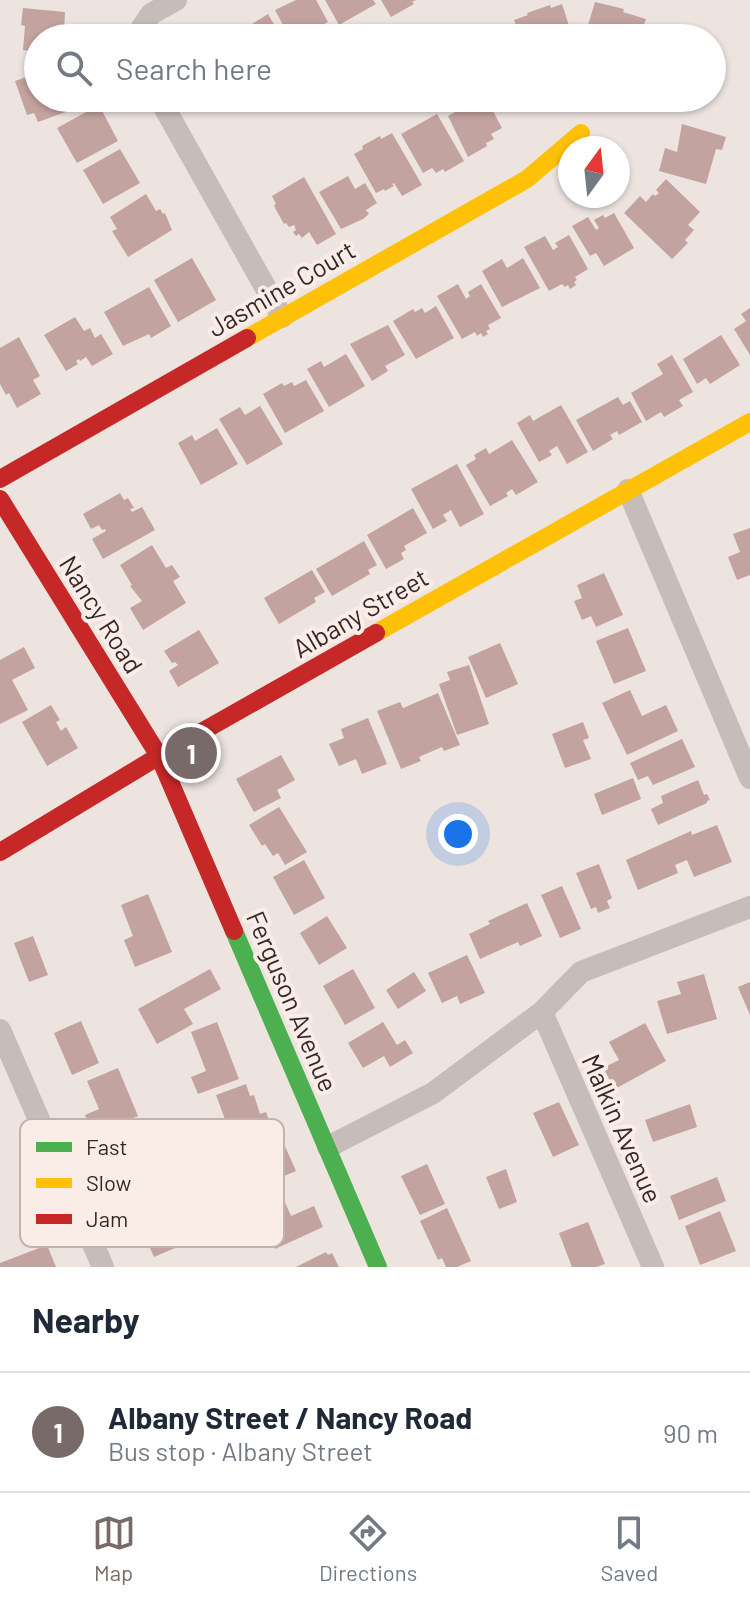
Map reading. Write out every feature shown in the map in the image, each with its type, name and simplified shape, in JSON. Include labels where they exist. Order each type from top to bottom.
[{"type":"street","points":[[144,24],[151,14],[176,0]]},
{"type":"street","points":[[167,112],[282,317]]},
{"type":"street","name":"Jasmine Court","points":[[0,479],[527,179],[581,133]]},
{"type":"street","name":"Albany Street","points":[[0,852],[159,756],[750,422]]},
{"type":"street","points":[[628,490],[750,778]]},
{"type":"street","name":"Nancy Road","points":[[0,499],[159,756]]},
{"type":"street","name":"Ferguson Avenue","points":[[159,756],[378,1267]]},
{"type":"street","points":[[328,1147],[433,1093],[542,1012],[581,972],[750,907]]},
{"type":"street","name":"Malkin Avenue","points":[[542,1012],[653,1267]]},
{"type":"street","points":[[0,1030],[39,1119]]},
{"type":"street","points":[[94,1247],[103,1267]]},
{"type":"building","points":[[296,0],[316,0],[328,22],[282,24],[275,10]]},
{"type":"building","points":[[325,0],[373,0],[376,4],[341,24]]},
{"type":"building","points":[[381,0],[416,0],[391,17]]},
{"type":"building","points":[[595,2],[624,9],[623,12],[646,19],[644,24],[588,24]]},
{"type":"building","points":[[562,4],[568,24],[515,24],[514,20],[527,13],[550,5],[551,8]]},
{"type":"building","points":[[23,8],[65,12],[64,24],[21,25]]},
{"type":"building","points":[[268,14],[274,24],[252,24]]},
{"type":"building","points":[[24,78],[24,106],[15,81]]},
{"type":"building","points":[[26,112],[66,112],[38,122],[34,113],[27,115]]},
{"type":"building","points":[[86,112],[103,112],[118,141],[77,163],[57,128]]},
{"type":"building","points":[[455,112],[493,112],[502,128],[491,134],[494,139],[486,143],[487,146],[468,157],[448,116]]},
{"type":"building","points":[[437,114],[464,161],[445,172],[443,169],[436,173],[432,168],[423,173],[401,134]]},
{"type":"building","points":[[682,124],[726,137],[722,150],[716,149],[706,184],[659,171],[665,148],[677,152]]},
{"type":"building","points":[[392,133],[422,185],[402,196],[394,183],[385,191],[376,193],[354,154],[380,136],[381,139]]},
{"type":"building","points":[[120,149],[140,183],[103,204],[83,170]]},
{"type":"building","points":[[348,176],[355,189],[365,183],[377,203],[366,210],[369,214],[363,219],[341,229],[319,192]]},
{"type":"building","points":[[304,177],[336,234],[317,245],[309,232],[302,238],[293,232],[296,230],[294,225],[289,227],[284,224],[272,196]]},
{"type":"building","points":[[666,179],[700,212],[688,225],[694,230],[685,240],[688,243],[672,259],[624,213],[640,196],[646,202],[653,194],[659,193],[656,190]]},
{"type":"building","points":[[146,194],[156,211],[160,209],[165,213],[172,230],[128,257],[112,231],[117,229],[110,217]]},
{"type":"building","points":[[614,213],[634,248],[604,266],[596,253],[590,256],[572,226],[588,217],[596,230],[599,228],[594,220]]},
{"type":"building","points":[[569,235],[588,269],[575,277],[576,285],[570,289],[562,284],[549,291],[524,247],[545,236],[553,250],[558,247],[555,243]]},
{"type":"building","points":[[192,258],[216,300],[178,322],[154,280]]},
{"type":"building","points":[[523,258],[540,288],[502,307],[482,271],[502,259],[507,268]]},
{"type":"building","points":[[458,284],[466,299],[470,296],[468,292],[481,284],[501,318],[488,325],[488,334],[483,337],[475,332],[462,339],[437,296]]},
{"type":"building","points":[[149,287],[171,326],[151,338],[149,334],[123,346],[104,312]]},
{"type":"building","points":[[436,306],[454,338],[416,359],[393,321],[413,309],[415,312],[422,308],[425,313]]},
{"type":"building","points":[[750,308],[750,355],[734,329],[746,321],[741,314]]},
{"type":"building","points":[[75,317],[84,331],[90,328],[95,338],[101,334],[113,354],[92,366],[86,357],[79,359],[76,361],[78,364],[66,371],[44,335]]},
{"type":"building","points":[[388,325],[405,355],[385,366],[388,371],[372,381],[350,344]]},
{"type":"building","points":[[721,335],[740,365],[710,384],[706,378],[697,384],[683,359]]},
{"type":"building","points":[[19,337],[40,376],[33,380],[41,394],[17,408],[0,384],[0,348]]},
{"type":"building","points":[[346,354],[365,386],[329,407],[307,369],[321,361],[324,367]]},
{"type":"building","points":[[672,355],[693,392],[679,400],[683,406],[664,417],[661,412],[646,421],[631,393],[663,374],[657,364]]},
{"type":"building","points":[[306,380],[324,411],[285,433],[263,394],[282,383],[284,386],[292,382],[294,386]]},
{"type":"building","points":[[618,397],[623,405],[630,401],[642,422],[619,435],[617,431],[610,435],[613,439],[593,451],[576,420]]},
{"type":"building","points":[[561,405],[588,452],[567,464],[557,446],[549,451],[552,455],[539,462],[517,423],[530,415],[533,421]]},
{"type":"building","points":[[260,406],[283,444],[247,465],[219,419],[240,407],[245,415]]},
{"type":"building","points":[[217,428],[238,464],[201,485],[178,443],[192,435],[195,441]]},
{"type":"building","points":[[512,440],[538,482],[516,495],[512,489],[506,493],[508,496],[490,506],[466,465],[476,459],[474,455],[486,448],[489,454]]},
{"type":"building","points":[[457,464],[484,514],[460,527],[451,510],[443,515],[447,521],[433,529],[411,489]]},
{"type":"building","points":[[120,493],[124,500],[128,498],[134,508],[130,509],[132,512],[142,507],[155,530],[103,559],[92,539],[106,531],[99,525],[91,529],[83,514]]},
{"type":"building","points":[[413,508],[427,533],[404,546],[406,550],[401,553],[404,559],[386,569],[367,535]]},
{"type":"building","points":[[750,528],[750,575],[737,580],[728,557],[740,552],[733,534]]},
{"type":"building","points":[[364,541],[377,565],[368,570],[370,574],[332,596],[316,569]]},
{"type":"building","points":[[152,545],[166,568],[172,565],[180,577],[173,581],[186,603],[143,630],[130,608],[142,601],[130,586],[120,565]]},
{"type":"building","points":[[312,570],[325,592],[314,598],[316,602],[279,624],[264,598]]},
{"type":"building","points":[[604,573],[623,615],[596,627],[591,616],[582,620],[574,601],[582,598],[577,585]]},
{"type":"building","points":[[628,628],[646,671],[614,684],[596,641]]},
{"type":"building","points":[[199,630],[219,663],[178,687],[169,671],[178,665],[172,663],[164,651]]},
{"type":"building","points":[[500,643],[518,684],[486,698],[468,657]]},
{"type":"building","points":[[24,647],[35,668],[12,680],[28,710],[0,724],[0,660]]},
{"type":"building","points":[[469,665],[489,724],[457,735],[439,684],[450,680],[447,672]]},
{"type":"building","points":[[630,690],[642,716],[666,705],[678,731],[627,755],[602,703]]},
{"type":"building","points":[[438,693],[460,745],[444,751],[442,747],[419,757],[421,761],[401,769],[377,711],[400,702],[403,708]]},
{"type":"building","points":[[51,705],[60,720],[56,722],[61,731],[66,727],[78,748],[47,766],[22,722]]},
{"type":"building","points":[[368,718],[387,764],[362,774],[356,759],[339,766],[329,744],[344,738],[341,729]]},
{"type":"building","points":[[583,722],[589,738],[583,740],[591,759],[565,768],[552,734]]},
{"type":"building","points":[[682,739],[695,767],[653,785],[648,776],[638,780],[630,763]]},
{"type":"building","points":[[281,755],[295,780],[277,790],[281,798],[254,812],[236,779]]},
{"type":"building","points":[[633,778],[641,799],[602,815],[594,794]]},
{"type":"building","points":[[698,780],[704,795],[707,794],[710,800],[658,825],[651,809],[663,803],[661,796]]},
{"type":"building","points":[[279,807],[307,852],[285,865],[278,853],[273,856],[265,844],[262,846],[249,825]]},
{"type":"building","points":[[717,825],[732,862],[694,877],[687,860],[675,865],[678,873],[638,890],[626,860],[691,831],[692,835]]},
{"type":"building","points":[[304,860],[325,898],[294,915],[273,877]]},
{"type":"building","points":[[599,864],[612,898],[607,901],[610,908],[598,913],[596,907],[591,909],[576,873]]},
{"type":"building","points":[[562,886],[581,929],[560,938],[541,895]]},
{"type":"building","points":[[148,894],[172,952],[135,967],[124,940],[133,936],[121,905]]},
{"type":"building","points":[[527,903],[542,936],[520,946],[518,942],[480,959],[469,934],[490,924],[488,921]]},
{"type":"building","points":[[327,916],[347,948],[319,965],[300,933]]},
{"type":"building","points":[[33,936],[48,975],[29,982],[14,943]]},
{"type":"building","points":[[467,955],[485,993],[460,1004],[457,996],[442,1003],[428,973]]},
{"type":"building","points":[[210,969],[221,989],[184,1009],[193,1024],[157,1044],[138,1009]]},
{"type":"building","points":[[353,969],[375,1008],[345,1025],[323,986]]},
{"type":"building","points":[[414,972],[426,991],[398,1009],[386,990]]},
{"type":"building","points":[[704,974],[717,1019],[667,1034],[657,1001],[681,994],[677,982]]},
{"type":"building","points":[[750,982],[750,1015],[738,987]]},
{"type":"building","points":[[81,1021],[99,1063],[72,1075],[54,1033]]},
{"type":"building","points":[[217,1022],[239,1079],[198,1094],[191,1077],[206,1071],[191,1032]]},
{"type":"building","points":[[383,1022],[397,1045],[405,1040],[413,1053],[390,1067],[384,1056],[363,1068],[348,1043]]},
{"type":"building","points":[[645,1023],[666,1061],[615,1089],[603,1068],[619,1060],[609,1042]]},
{"type":"building","points":[[118,1068],[138,1116],[131,1119],[87,1119],[85,1115],[99,1109],[87,1081]]},
{"type":"building","points":[[246,1084],[250,1096],[254,1095],[260,1114],[266,1112],[269,1119],[225,1119],[216,1095]]},
{"type":"building","points":[[559,1102],[579,1145],[553,1157],[533,1113]]},
{"type":"building","points":[[690,1104],[697,1127],[653,1142],[645,1120]]},
{"type":"building","points":[[284,1144],[296,1171],[284,1176]]},
{"type":"building","points":[[427,1164],[445,1204],[420,1215],[401,1176]]},
{"type":"building","points":[[506,1169],[517,1202],[499,1209],[486,1177]]},
{"type":"building","points":[[717,1177],[726,1201],[679,1220],[670,1196]]},
{"type":"building","points":[[284,1200],[291,1216],[314,1206],[323,1227],[284,1245]]},
{"type":"building","points":[[447,1208],[471,1261],[457,1267],[446,1267],[442,1258],[438,1260],[420,1221]]},
{"type":"building","points":[[720,1211],[736,1251],[700,1265],[685,1226]]},
{"type":"building","points":[[588,1222],[605,1264],[572,1267],[559,1233]]},
{"type":"building","points":[[48,1247],[56,1267],[0,1267],[0,1263]]},
{"type":"building","points":[[150,1247],[175,1247],[175,1248],[154,1257]]},
{"type":"building","points":[[326,1252],[328,1255],[332,1253],[339,1267],[296,1267]]},
{"type":"traffic: fast","points":[[234,931],[378,1267]]},
{"type":"traffic: slow","points":[[247,338],[527,179],[581,133]]},
{"type":"traffic: slow","points":[[376,633],[750,422]]},
{"type":"traffic: jam","points":[[0,479],[247,338]]},
{"type":"traffic: jam","points":[[0,499],[159,756],[234,931]]},
{"type":"traffic: jam","points":[[0,852],[159,756],[376,633]]},
{"type":"place","name":"Albany Street / Nancy Road","points":[[191,753]]}]
